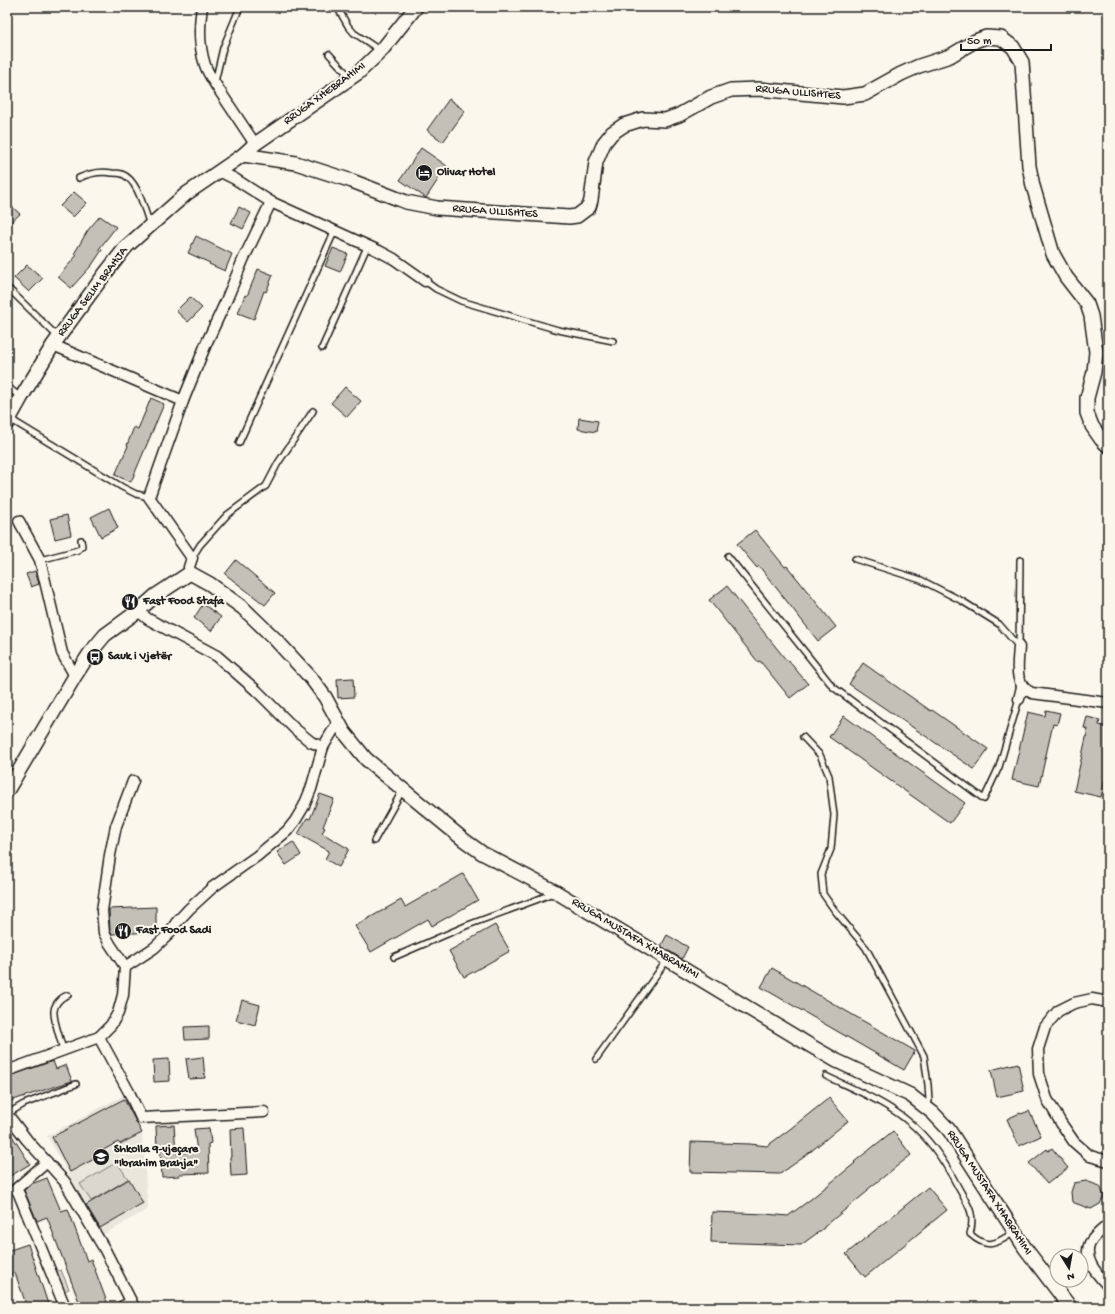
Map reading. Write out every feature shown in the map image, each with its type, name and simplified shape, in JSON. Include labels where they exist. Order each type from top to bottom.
[{"type":"street","points":[[202,7],[200,19],[202,52],[206,67],[255,144]]},
{"type":"street","name":"RRUGA XHEBRAHIMI","points":[[243,155],[255,144],[358,73],[381,51],[416,7]]},
{"type":"street","name":"RRUGA ULLISHTES","points":[[243,155],[296,163],[352,181],[406,202],[437,208],[569,217],[577,216],[588,207],[591,200],[596,162],[604,143],[612,133],[624,125],[643,119],[665,120],[679,115],[711,96],[731,90],[758,89],[843,97],[865,94],[907,71],[950,56],[975,41],[986,37],[1001,38],[1013,47],[1022,62],[1029,166],[1033,186],[1054,254],[1066,277],[1087,304],[1091,316],[1096,352],[1094,372],[1087,398],[1087,413],[1092,426],[1101,440],[1108,446]]},
{"type":"street","name":"RRUGA SELIM BRAHJA","points":[[8,421],[56,342],[126,247],[186,194],[243,155]]},
{"type":"street","points":[[219,171],[235,179],[271,202],[335,230],[394,259],[425,281]]},
{"type":"street","points":[[7,791],[75,676],[90,653],[105,635],[138,611],[155,596],[190,573],[189,567],[192,558],[149,497],[183,402],[206,344],[243,260],[271,202]]},
{"type":"street","points":[[56,342],[183,402]]},
{"type":"street","points":[[19,521],[40,560],[62,653],[75,676]]},
{"type":"street","name":"RRUGA MUSTAFA XHABRAHIMI","points":[[190,573],[210,584],[243,608],[276,640],[311,678],[344,732],[366,759],[464,840],[482,853],[556,892],[811,1046],[910,1095],[927,1108],[945,1125],[1014,1232],[1070,1307]]},
{"type":"street","points":[[138,611],[148,619],[217,656],[257,691],[295,729],[311,742],[323,747]]},
{"type":"street","points":[[1019,647],[1018,677],[1022,687],[1032,693],[1108,703]]},
{"type":"street","points":[[1019,699],[1022,687]]},
{"type":"street","points":[[125,967],[154,948],[189,909],[213,887],[257,856],[287,831],[304,806],[311,789],[323,747],[338,722]]},
{"type":"street","points":[[7,1071],[99,1037],[111,1025],[118,1013],[123,995],[125,967],[104,933],[102,911],[110,855],[116,826],[133,781]]},
{"type":"street","points":[[1108,1002],[1092,1000],[1074,1003],[1058,1011],[1045,1027],[1038,1049],[1039,1074],[1047,1099],[1061,1123],[1074,1142],[1090,1156],[1108,1161]]},
{"type":"street","points":[[99,1037],[129,1092],[141,1118],[264,1112]]},
{"type":"street","points":[[7,1114],[27,1140],[65,1182],[105,1250],[133,1305],[121,1307]]},
{"type":"street","points":[[47,1162],[16,1189],[65,1307]]},
{"type":"street","points":[[1108,1225],[1093,1239],[1090,1244],[1088,1257],[1090,1265],[1108,1286]]},
{"type":"lane","points":[[215,83],[223,48],[240,7]]},
{"type":"lane","points":[[337,7],[354,33],[381,51]]},
{"type":"lane","points":[[329,54],[351,78]]},
{"type":"lane","points":[[79,178],[89,174],[109,172],[122,174],[130,180],[138,191],[150,226]]},
{"type":"lane","points":[[239,443],[335,230]]},
{"type":"lane","points":[[322,348],[367,247]]},
{"type":"lane","points":[[425,281],[436,289],[461,301],[558,330],[613,340]]},
{"type":"lane","points":[[7,287],[56,342]]},
{"type":"lane","points":[[7,386],[21,398]]},
{"type":"lane","points":[[192,558],[200,545],[227,516],[266,486],[278,462],[313,411]]},
{"type":"lane","points":[[8,421],[122,487],[136,494],[149,497]]},
{"type":"lane","points":[[40,560],[78,550],[82,546],[81,540]]},
{"type":"lane","points":[[728,556],[833,687],[984,799],[999,767],[1019,699]]},
{"type":"lane","points":[[855,559],[921,580],[962,602],[999,624],[1019,647]]},
{"type":"lane","points":[[1019,647],[1020,560]]},
{"type":"lane","points":[[803,737],[820,755],[829,776],[834,815],[832,849],[821,874],[823,894],[835,911],[866,948],[924,1056],[929,1101],[927,1108]]},
{"type":"lane","points":[[374,841],[402,790]]},
{"type":"lane","points":[[394,957],[468,925],[556,892]]},
{"type":"lane","points":[[596,1059],[668,959]]},
{"type":"lane","points":[[63,1050],[54,1013],[55,1006],[60,1000],[68,995]]},
{"type":"lane","points":[[826,1076],[888,1108],[908,1121],[930,1142],[971,1209],[972,1219],[970,1234],[977,1241],[991,1244],[1000,1241],[1014,1232]]},
{"type":"lane","points":[[7,1114],[24,1104],[76,1084]]},
{"type":"shaded area","name":"Shkolla 9-vjeçare \"Ibrahim Brahja\"","points":[[124,1095],[142,1133],[148,1209],[103,1235],[47,1136]]},
{"type":"shaded area","points":[[117,1162],[128,1179],[91,1201],[80,1184]]},
{"type":"shaded area","points":[[61,1270],[69,1289],[62,1292],[54,1272]]},
{"type":"building","points":[[449,99],[465,111],[443,142],[427,130]]},
{"type":"building","name":"Olivar Hotel","points":[[421,148],[447,166],[426,198],[400,180]]},
{"type":"building","points":[[74,192],[87,203],[73,217],[60,206]]},
{"type":"building","points":[[7,202],[20,214],[7,226]]},
{"type":"building","points":[[239,207],[251,213],[243,229],[231,223]]},
{"type":"building","points":[[100,216],[116,227],[99,249],[102,250],[92,265],[71,288],[58,277],[77,255],[74,254],[88,230]]},
{"type":"building","points":[[196,236],[232,254],[225,271],[188,253]]},
{"type":"building","points":[[333,248],[348,254],[340,272],[325,266]]},
{"type":"building","points":[[27,265],[43,278],[29,292],[14,278]]},
{"type":"building","points":[[258,269],[273,275],[266,292],[264,291],[254,319],[238,313]]},
{"type":"building","points":[[190,297],[202,308],[188,322],[176,311]]},
{"type":"building","points":[[345,387],[361,401],[347,417],[331,403]]},
{"type":"building","points":[[151,398],[164,404],[131,482],[115,475],[128,446],[127,445],[134,427],[138,429]]},
{"type":"building","points":[[579,418],[598,421],[596,432],[578,429]]},
{"type":"building","points":[[109,508],[118,528],[101,537],[91,517]]},
{"type":"building","points":[[67,515],[71,535],[55,539],[50,519]]},
{"type":"building","points":[[755,530],[785,567],[787,566],[836,627],[818,641],[759,566],[757,568],[737,544]]},
{"type":"building","points":[[236,560],[275,593],[265,605],[225,574]]},
{"type":"building","points":[[35,571],[39,584],[31,587],[26,574]]},
{"type":"building","points":[[727,586],[787,661],[788,660],[808,684],[790,698],[760,661],[758,662],[709,600]]},
{"type":"building","points":[[203,604],[221,617],[211,631],[194,618]]},
{"type":"building","points":[[863,663],[988,749],[974,769],[849,684]]},
{"type":"building","points":[[353,678],[354,697],[338,698],[337,679]]},
{"type":"building","points":[[1046,710],[1060,713],[1057,725],[1053,724],[1039,786],[1012,780],[1028,712],[1045,716]]},
{"type":"building","points":[[844,716],[965,803],[950,823],[829,737]]},
{"type":"building","points":[[1087,717],[1100,720],[1099,725],[1108,727],[1108,766],[1101,797],[1074,791],[1088,729],[1084,728]]},
{"type":"building","points":[[320,794],[334,799],[322,833],[349,849],[339,867],[325,859],[329,851],[298,834],[307,818],[310,819]]},
{"type":"building","points":[[293,842],[301,855],[286,865],[277,852]]},
{"type":"building","points":[[463,874],[478,900],[432,926],[428,919],[371,952],[355,926],[401,900],[405,907]]},
{"type":"building","points":[[156,907],[156,932],[112,934],[110,931],[109,909]]},
{"type":"building","points":[[495,925],[510,951],[464,977],[449,951]]},
{"type":"building","points":[[667,935],[688,947],[682,959],[661,946]]},
{"type":"building","points":[[772,968],[915,1051],[904,1070],[761,987]]},
{"type":"building","points":[[242,1000],[260,1005],[255,1025],[236,1020]]},
{"type":"building","points":[[209,1026],[209,1039],[185,1040],[184,1027]]},
{"type":"building","points":[[203,1057],[205,1078],[189,1079],[186,1059]]},
{"type":"building","points":[[169,1059],[170,1081],[154,1082],[153,1060]]},
{"type":"building","points":[[53,1061],[56,1069],[66,1065],[72,1081],[7,1102],[7,1077]]},
{"type":"building","points":[[1018,1063],[1024,1091],[997,1097],[991,1070]]},
{"type":"building","points":[[829,1098],[848,1121],[804,1157],[780,1174],[690,1172],[691,1142],[767,1146]]},
{"type":"building","points":[[124,1099],[142,1133],[120,1144],[118,1142],[94,1155],[96,1158],[70,1172],[52,1137]]},
{"type":"building","points":[[1029,1111],[1041,1136],[1019,1146],[1007,1119]]},
{"type":"building","points":[[174,1125],[176,1153],[197,1152],[194,1129],[209,1128],[211,1143],[208,1144],[209,1173],[179,1174],[179,1176],[162,1177],[160,1148],[157,1148],[156,1126]]},
{"type":"building","points":[[7,1128],[30,1164],[7,1178]]},
{"type":"building","points":[[244,1128],[247,1175],[231,1176],[230,1129]]},
{"type":"building","points":[[893,1131],[911,1155],[867,1190],[868,1191],[824,1228],[801,1245],[711,1242],[712,1212],[788,1216],[811,1199]]},
{"type":"building","points":[[1052,1148],[1068,1168],[1047,1184],[1029,1163],[1047,1149],[1048,1151]]},
{"type":"building","points":[[47,1178],[61,1211],[68,1209],[87,1261],[91,1259],[108,1305],[103,1307],[81,1307],[47,1217],[37,1221],[24,1190],[31,1184]]},
{"type":"building","points":[[129,1179],[143,1203],[100,1228],[86,1205]]},
{"type":"building","points":[[1086,1181],[1100,1186],[1104,1196],[1100,1204],[1091,1209],[1072,1202],[1071,1192],[1074,1183]]},
{"type":"building","points":[[928,1187],[947,1210],[865,1277],[846,1254]]},
{"type":"building","points":[[28,1244],[49,1307],[27,1307],[15,1273],[7,1275],[7,1251]]},
{"type":"place","name":"Olivar Hotel","points":[[424,173]]},
{"type":"place","name":"Fast Food Stafa","points":[[130,602]]},
{"type":"place","name":"Sauk i Vjetër","points":[[95,657]]},
{"type":"place","name":"Fast Food Sadi","points":[[123,931]]},
{"type":"place","name":"Shkolla 9-vjeçare \"Ibrahim Brahja\"","points":[[101,1157]]}]
